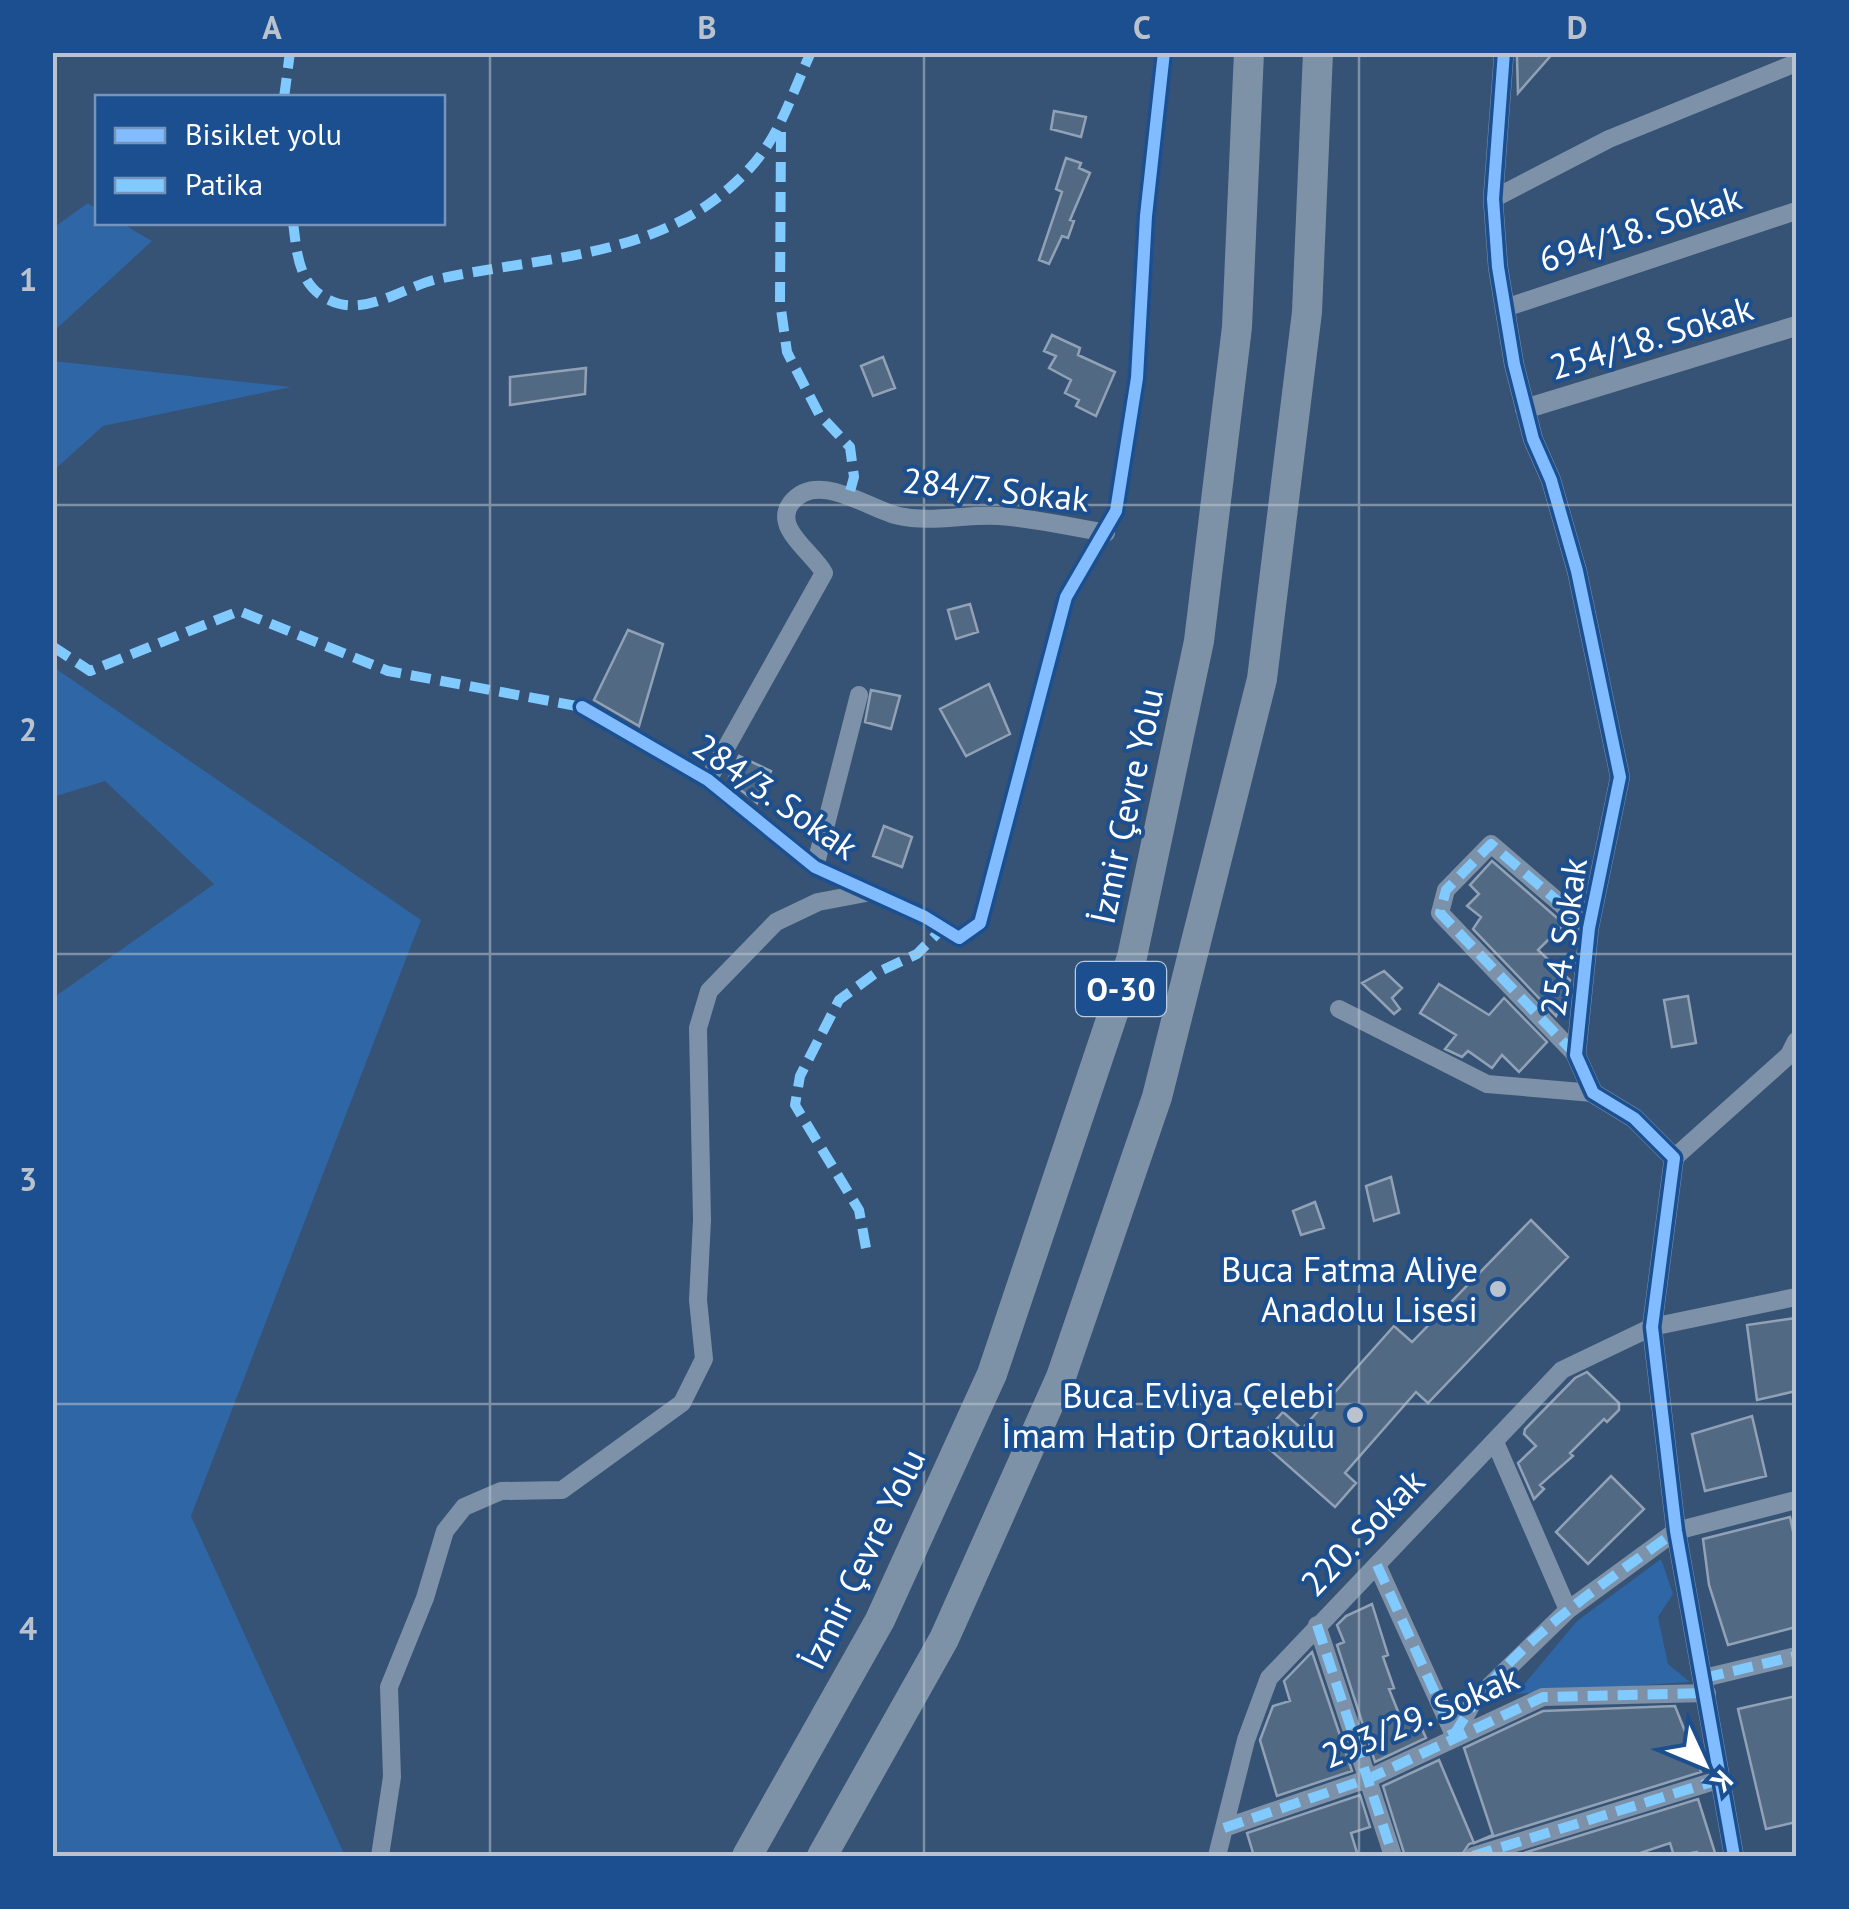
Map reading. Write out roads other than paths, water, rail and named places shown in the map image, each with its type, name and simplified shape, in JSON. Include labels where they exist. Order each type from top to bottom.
[{"type":"highway","name":"İzmir Çevre Yolu","points":[[747,1856],[880,1620],[992,1374],[1132,957],[1199,641],[1236,327],[1249,52]]},
{"type":"highway","name":"O-30","points":[[822,1856],[944,1640],[1061,1378],[1157,1097],[1262,679],[1307,312],[1318,52]]},
{"type":"street","points":[[1106,533],[1116,511],[1130,434],[1164,52]]},
{"type":"street","name":"254. Sokak","points":[[1504,52],[1493,199],[1505,308],[1525,410],[1577,571],[1620,777],[1589,928],[1576,1055],[1593,1094]]},
{"type":"street","points":[[1493,199],[1609,139],[1796,62]]},
{"type":"street","name":"694/18. Sokak","points":[[1505,308],[1796,211]]},
{"type":"street","name":"254/18. Sokak","points":[[1525,410],[1796,326]]},
{"type":"street","name":"284/7. Sokak","points":[[708,780],[824,573],[790,532],[786,518],[790,504],[802,494],[815,490],[849,495],[902,517],[1004,516],[1106,533]]},
{"type":"street","name":"284/3. Sokak","points":[[582,707],[708,780],[816,866],[866,893],[925,916],[959,938],[980,923],[995,853],[1066,597],[1106,533]]},
{"type":"street","points":[[816,866],[859,695]]},
{"type":"street","points":[[1576,1055],[1440,913],[1446,890],[1491,844],[1589,928]]},
{"type":"street","points":[[380,1856],[392,1777],[388,1687],[425,1598],[445,1531],[464,1507],[500,1491],[562,1490],[682,1403],[704,1358],[698,1300],[702,1220],[698,1028],[709,992],[776,922],[818,902],[866,893]]},
{"type":"street","points":[[1339,1010],[1487,1084],[1593,1094],[1634,1118],[1674,1158]]},
{"type":"street","points":[[1734,1856],[1676,1531],[1652,1326],[1674,1158],[1794,1052]]},
{"type":"street","name":"220. Sokak","points":[[1216,1856],[1246,1740],[1269,1678],[1562,1370],[1652,1326],[1796,1297]]},
{"type":"street","points":[[1495,1442],[1568,1610]]},
{"type":"street","points":[[1454,1735],[1473,1702],[1568,1610],[1676,1531],[1796,1500]]},
{"type":"street","points":[[1376,1564],[1454,1735]]},
{"type":"street","points":[[1317,1625],[1370,1778],[1392,1856]]},
{"type":"street","name":"293/29. Sokak","points":[[1224,1828],[1370,1778],[1454,1735],[1542,1697],[1705,1685],[1796,1656]]},
{"type":"street","points":[[1472,1856],[1718,1780]]},
{"type":"place","name":"Buca Fatma Aliye Anadolu Lisesi","points":[[1498,1289]]},
{"type":"place","name":"Buca Evliya Çelebi İmam Hatip Ortaokulu","points":[[1355,1415]]}]
